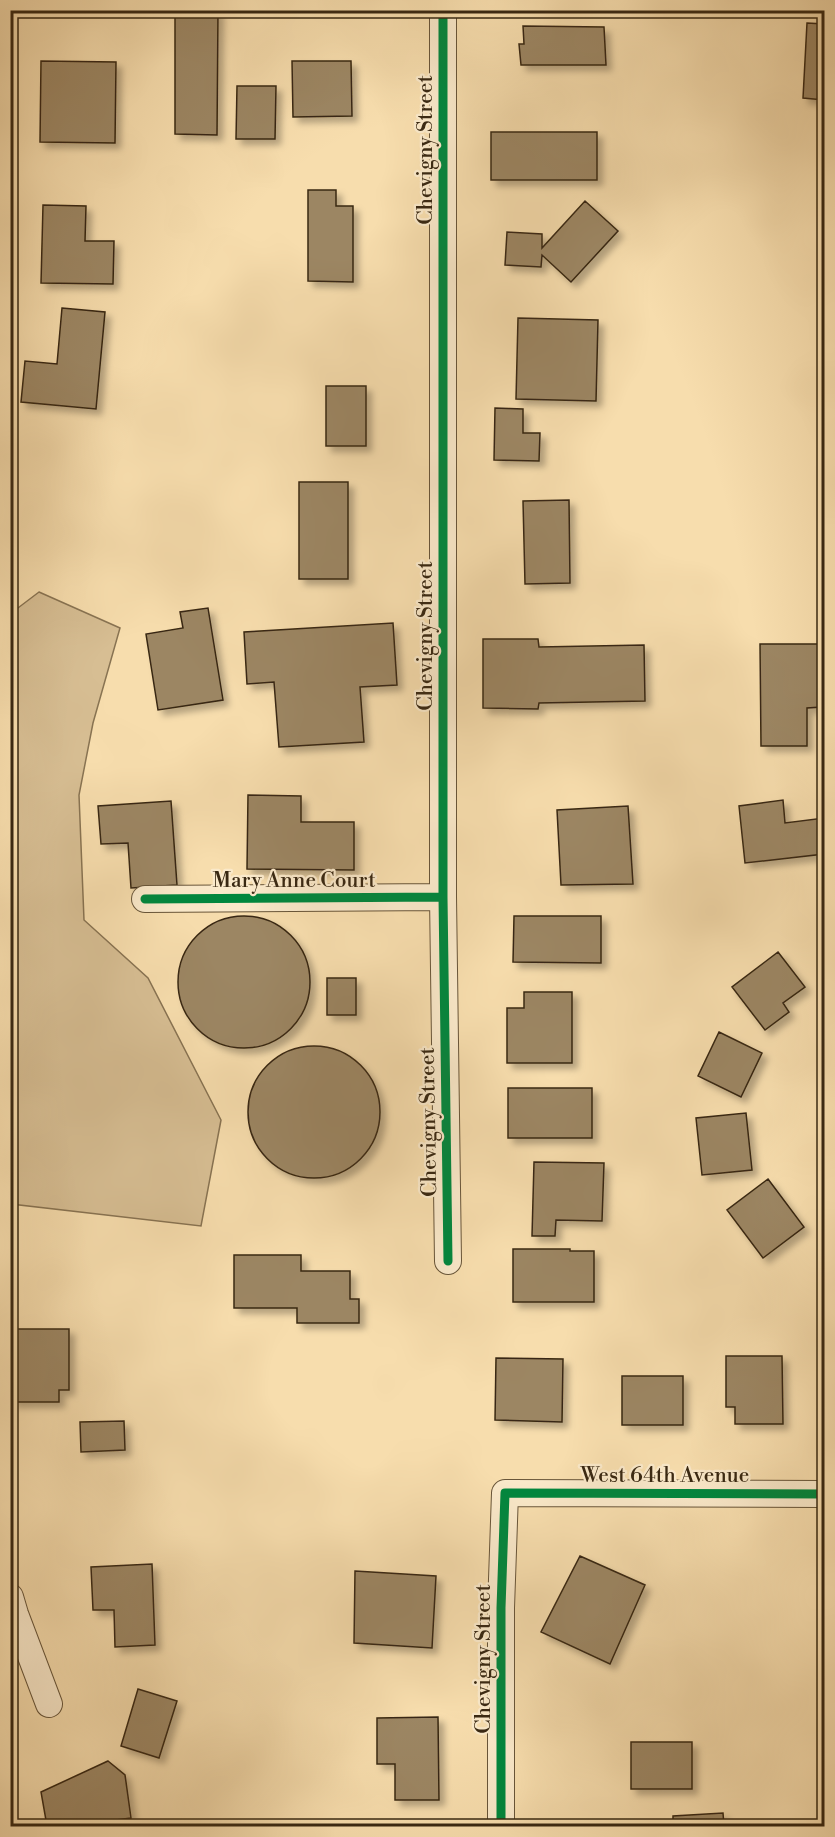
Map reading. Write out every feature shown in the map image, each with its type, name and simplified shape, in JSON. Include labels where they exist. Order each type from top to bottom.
[{"type":"street","name":"Chevigny Street","points":[[443,10],[444,897],[448,1261]]},
{"type":"street","name":"Mary Anne Court","points":[[145,899],[444,897]]},
{"type":"street","name":"Chevigny Street","points":[[501,1827],[501,1608],[505,1492]]},
{"type":"street","name":"West 64th Avenue","points":[[505,1492],[825,1494]]},
{"type":"street","points":[[10,1597],[49,1704]]},
{"type":"shaded area","points":[[39,592],[120,628],[93,723],[79,795],[84,920],[148,978],[221,1120],[201,1226],[11,1204],[10,614]]},
{"type":"building","points":[[175,10],[218,10],[217,135],[175,134]]},
{"type":"building","points":[[807,23],[824,24],[824,100],[803,98]]},
{"type":"building","points":[[523,26],[604,27],[606,65],[521,65],[519,44],[524,44]]},
{"type":"building","points":[[41,61],[116,62],[115,143],[40,142]]},
{"type":"building","points":[[292,61],[351,61],[352,116],[293,117]]},
{"type":"building","points":[[237,86],[276,86],[275,139],[236,139]]},
{"type":"building","points":[[491,132],[597,132],[597,180],[491,180]]},
{"type":"building","points":[[308,190],[336,190],[336,206],[353,206],[353,282],[308,281]]},
{"type":"building","points":[[585,201],[618,231],[571,282],[542,255],[541,267],[505,265],[507,232],[542,234],[542,248]]},
{"type":"building","points":[[43,205],[86,206],[85,241],[114,241],[113,284],[41,283]]},
{"type":"building","points":[[62,308],[105,312],[96,409],[21,402],[25,361],[57,364]]},
{"type":"building","points":[[518,318],[598,320],[596,401],[516,399]]},
{"type":"building","points":[[326,386],[366,386],[366,446],[326,446]]},
{"type":"building","points":[[495,408],[523,409],[523,433],[540,433],[539,461],[494,460]]},
{"type":"building","points":[[299,482],[348,482],[348,579],[299,579]]},
{"type":"building","points":[[569,500],[570,583],[525,584],[523,501]]},
{"type":"building","points":[[208,608],[223,700],[158,710],[146,634],[183,628],[180,612]]},
{"type":"building","points":[[393,623],[397,685],[360,687],[364,742],[279,747],[274,682],[247,684],[244,632]]},
{"type":"building","points":[[483,639],[538,639],[539,647],[644,645],[645,701],[539,703],[538,709],[483,708]]},
{"type":"building","points":[[760,644],[822,644],[822,707],[807,708],[807,746],[761,746]]},
{"type":"building","points":[[248,795],[301,796],[301,822],[354,822],[354,870],[247,869]]},
{"type":"building","points":[[783,800],[785,823],[824,818],[824,854],[745,863],[739,806]]},
{"type":"building","points":[[171,801],[177,885],[131,888],[128,843],[101,844],[98,806]]},
{"type":"building","points":[[628,806],[633,884],[561,885],[557,810]]},
{"type":"building","points":[[244,916],[269,921],[281,927],[299,945],[305,957],[310,982],[305,1007],[299,1019],[281,1037],[269,1043],[244,1048],[219,1043],[207,1037],[189,1019],[183,1007],[178,982],[183,957],[189,945],[207,927],[219,921]]},
{"type":"building","points":[[514,916],[601,916],[601,963],[513,962]]},
{"type":"building","points":[[778,952],[805,987],[783,1003],[789,1012],[765,1030],[732,987]]},
{"type":"building","points":[[327,978],[356,978],[356,1015],[327,1015]]},
{"type":"building","points":[[524,992],[572,992],[572,1063],[507,1063],[507,1008],[524,1008]]},
{"type":"building","points":[[719,1032],[762,1053],[741,1097],[698,1076]]},
{"type":"building","points":[[314,1046],[339,1051],[351,1057],[369,1075],[375,1087],[380,1112],[375,1137],[369,1149],[351,1167],[339,1173],[314,1178],[289,1173],[277,1167],[259,1149],[253,1137],[248,1112],[253,1087],[259,1075],[277,1057],[289,1051]]},
{"type":"building","points":[[508,1088],[592,1088],[592,1138],[508,1138]]},
{"type":"building","points":[[746,1113],[752,1170],[702,1175],[696,1118]]},
{"type":"building","points":[[534,1162],[604,1163],[602,1221],[556,1220],[555,1236],[532,1236]]},
{"type":"building","points":[[768,1179],[804,1227],[763,1258],[727,1210]]},
{"type":"building","points":[[513,1249],[594,1251],[594,1302],[513,1302]]},
{"type":"building","points":[[234,1255],[301,1255],[301,1271],[350,1271],[350,1299],[359,1299],[359,1323],[297,1323],[297,1308],[234,1308]]},
{"type":"building","points":[[11,1329],[69,1329],[69,1390],[59,1390],[59,1402],[11,1402]]},
{"type":"building","points":[[726,1356],[782,1356],[783,1424],[735,1424],[735,1407],[726,1407]]},
{"type":"building","points":[[496,1358],[563,1359],[562,1422],[495,1420]]},
{"type":"building","points":[[622,1376],[683,1376],[683,1425],[622,1425]]},
{"type":"building","points":[[124,1421],[125,1450],[81,1452],[80,1422]]},
{"type":"building","points":[[580,1556],[645,1585],[610,1664],[541,1632]]},
{"type":"building","points":[[152,1564],[155,1645],[115,1647],[114,1610],[93,1610],[91,1567]]},
{"type":"building","points":[[355,1571],[436,1576],[432,1648],[354,1643]]},
{"type":"building","points":[[138,1689],[177,1701],[159,1758],[121,1746]]},
{"type":"building","points":[[438,1717],[439,1800],[395,1800],[395,1764],[377,1764],[377,1718]]},
{"type":"building","points":[[631,1742],[692,1742],[692,1789],[631,1789]]},
{"type":"building","points":[[108,1761],[125,1775],[131,1818],[71,1826],[47,1826],[41,1792]]},
{"type":"building","points":[[723,1813],[724,1826],[673,1826],[673,1816]]},
{"type":"cycle path","points":[[443,10],[443,897],[448,1261]]},
{"type":"cycle path","points":[[145,899],[443,897]]},
{"type":"cycle path","points":[[501,1826],[501,1608],[505,1493],[824,1494]]}]
